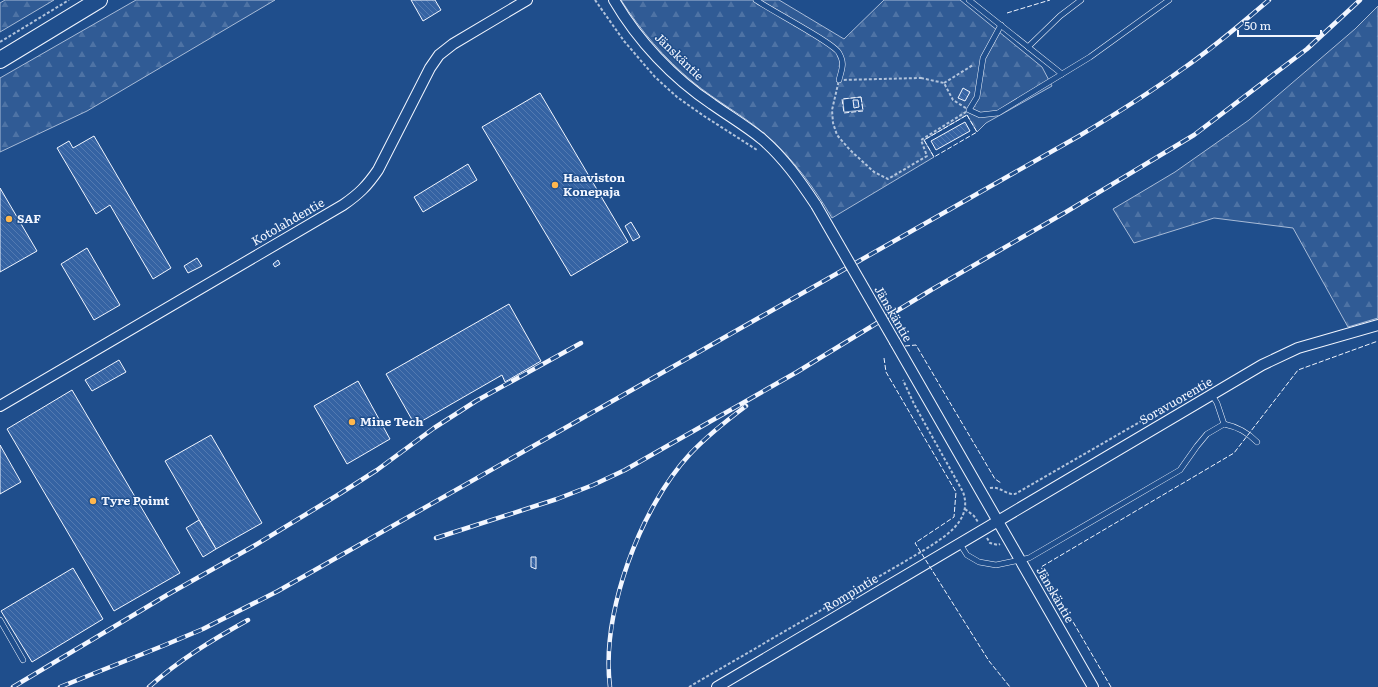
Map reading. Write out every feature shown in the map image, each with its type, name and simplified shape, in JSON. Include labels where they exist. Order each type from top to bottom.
[{"type":"main road","points":[[0,60],[99,0]]},
{"type":"street","name":"Kotolahdentie","points":[[0,406],[330,213],[358,195],[368,185],[378,170],[430,68],[439,55],[453,44],[527,0]]},
{"type":"street","name":"Jänskäntie","points":[[614,0],[636,32],[665,66],[711,104],[738,120],[767,144],[792,170],[816,205],[1093,687]]},
{"type":"street","name":"Soravuorentie","points":[[997,521],[1262,365],[1298,348],[1378,325]]},
{"type":"street","name":"Rompintie","points":[[717,687],[997,521]]},
{"type":"lane","points":[[756,0],[826,42],[838,51],[843,64],[839,80]]},
{"type":"lane","points":[[969,0],[1062,74]]},
{"type":"lane","points":[[1028,47],[1060,16],[1081,0]]},
{"type":"lane","points":[[1001,25],[983,58],[976,97],[969,110],[980,116],[998,113],[1090,57],[1169,0]]},
{"type":"lane","points":[[1212,395],[1217,403],[1224,424]]},
{"type":"lane","points":[[960,544],[967,555],[979,562],[996,566],[1029,558],[1180,470],[1207,434],[1224,424],[1237,427],[1249,434],[1258,442]]},
{"type":"lane","points":[[0,620],[23,660]]},
{"type":"path","points":[[0,42],[69,0]]},
{"type":"path","points":[[944,83],[953,100],[969,110],[921,140],[928,156],[888,179],[874,172],[850,150],[837,135],[833,123],[832,110],[839,80],[921,78],[944,83],[964,72],[983,58]]},
{"type":"path","points":[[689,687],[947,536],[955,528],[965,509],[966,500],[914,404],[902,376]]},
{"type":"path","points":[[980,492],[993,487],[998,488],[1010,495],[1015,494],[1145,419],[1168,421]]},
{"type":"path","points":[[965,509],[974,516],[990,543],[998,546],[1008,540]]},
{"type":"green space","points":[[5,0],[54,0],[0,32],[0,3]]},
{"type":"green space","points":[[136,0],[275,0],[87,111],[0,152],[0,78]]},
{"type":"green space","points":[[621,0],[779,0],[844,39],[884,0],[960,0],[1042,67],[1052,86],[986,123],[977,132],[967,115],[924,140],[934,157],[832,218],[818,195],[776,144],[739,114],[702,89],[682,73],[654,44]],"holes":[[[861,97],[863,110],[844,112],[843,99]]]},
{"type":"green space","points":[[1378,6],[1378,318],[1348,327],[1293,228],[1214,218],[1134,243],[1113,209],[1175,172],[1249,120],[1355,29]]},
{"type":"building","points":[[411,0],[435,0],[441,10],[423,21]]},
{"type":"building","points":[[963,88],[970,92],[965,101],[958,98]]},
{"type":"building","name":"Haaviston Konepaja","points":[[540,93],[628,242],[571,276],[482,127]]},
{"type":"building","points":[[853,100],[858,100],[859,107],[854,108]]},
{"type":"building","points":[[965,122],[970,131],[936,150],[931,141]]},
{"type":"building","points":[[94,136],[171,268],[153,279],[110,205],[96,214],[57,148],[69,141],[73,148]]},
{"type":"building","points":[[468,164],[477,180],[423,212],[414,197]]},
{"type":"building","name":"SAF","points":[[0,188],[37,251],[0,272]]},
{"type":"building","points":[[631,222],[640,237],[633,241],[625,226]]},
{"type":"building","points":[[87,248],[120,305],[94,320],[61,264]]},
{"type":"building","points":[[197,258],[202,266],[188,273],[184,266]]},
{"type":"building","points":[[278,260],[280,264],[275,267],[273,264]]},
{"type":"building","points":[[509,304],[541,361],[505,382],[502,375],[415,425],[386,374]]},
{"type":"building","points":[[119,360],[126,372],[92,391],[85,380]]},
{"type":"building","name":"Mine Tech","points":[[358,381],[390,439],[347,464],[314,406]]},
{"type":"building","name":"Tyre Poimt","points":[[72,390],[180,573],[114,611],[7,429]]},
{"type":"building","points":[[211,435],[262,523],[216,549],[165,461]]},
{"type":"building","points":[[0,445],[21,482],[0,494]]},
{"type":"building","points":[[199,520],[216,549],[203,557],[186,528]]},
{"type":"building","points":[[531,557],[536,557],[536,569],[531,567]]},
{"type":"building","points":[[73,568],[103,619],[32,662],[1,611]]},
{"type":"railway","points":[[60,687],[203,629],[278,591],[1079,136],[1143,96],[1193,62],[1269,0]]},
{"type":"railway","points":[[436,538],[557,499],[593,485],[625,470],[797,372],[931,290],[1066,212],[1194,135],[1307,49],[1360,0]]},
{"type":"railway","points":[[13,687],[341,493],[377,470],[434,428],[476,401],[581,343]]},
{"type":"railway","points":[[610,687],[609,658],[612,627],[618,595],[640,532],[655,503],[672,476],[690,454],[703,441],[746,406]]},
{"type":"railway","points":[[149,687],[160,677],[196,651],[248,620]]},
{"type":"fence","points":[[1007,13],[1050,0]]},
{"type":"fence","points":[[861,97],[863,111],[844,113],[842,99],[861,97]]},
{"type":"fence","points":[[967,115],[977,132],[934,157],[924,140],[967,115]]},
{"type":"fence","points":[[1111,687],[1041,567],[1234,453],[1298,370],[1378,341]]},
{"type":"fence","points":[[905,346],[916,345],[995,479],[1001,483]]},
{"type":"fence","points":[[884,358],[886,372],[956,492],[954,517],[915,543],[989,661],[1010,687]]},
{"type":"place","name":"Haaviston Konepaja","points":[[555,185]]},
{"type":"place","name":"SAF","points":[[9,219]]},
{"type":"place","name":"Mine Tech","points":[[352,422]]},
{"type":"place","name":"Tyre Poimt","points":[[93,501]]}]
